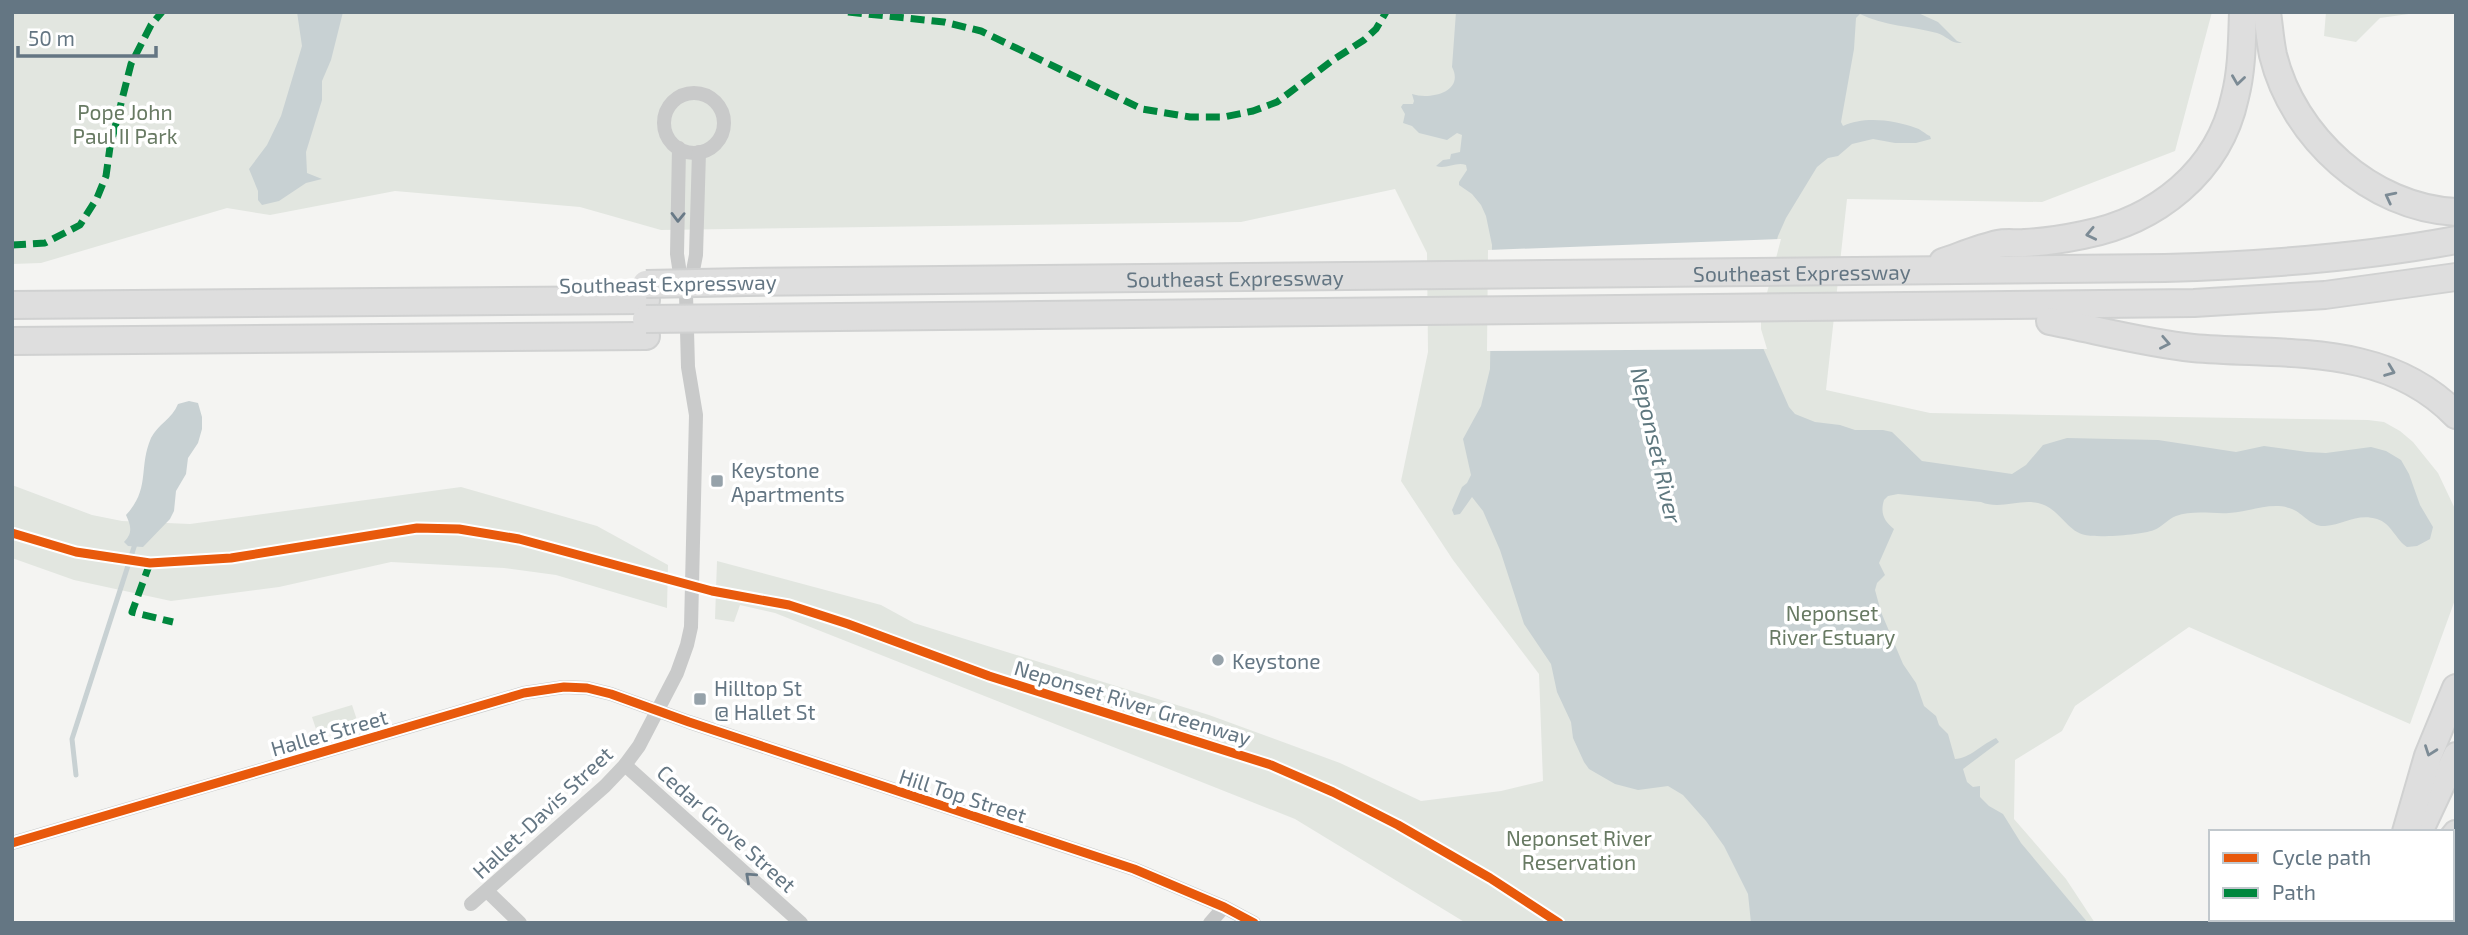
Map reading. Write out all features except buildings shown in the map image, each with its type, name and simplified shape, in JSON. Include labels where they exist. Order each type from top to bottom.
[{"type":"highway","points":[[1914,271],[2000,244],[2055,240],[2112,229],[2137,220],[2159,207],[2195,175],[2221,140],[2236,96],[2243,12]]},
{"type":"highway","points":[[2267,12],[2274,56],[2281,76],[2301,117],[2330,154],[2366,183],[2401,202],[2429,210],[2456,212]]},
{"type":"highway","name":"Southeast Expressway","points":[[12,289],[646,310],[1837,299],[1914,271],[2244,265],[2364,255],[2456,240]]},
{"type":"highway","points":[[1837,299],[2232,283],[2366,272],[2456,257]]},
{"type":"highway","points":[[1837,299],[2235,301],[2325,295],[2456,277]]},
{"type":"highway","name":"Southeast Expressway","points":[[12,341],[646,310],[1427,302],[1837,299],[2050,321],[2263,316],[2381,305],[2456,294]]},
{"type":"highway","points":[[12,305],[646,310]]},
{"type":"highway","points":[[12,324],[646,310]]},
{"type":"highway","points":[[2050,321],[2190,348],[2329,356],[2357,361],[2403,375],[2424,388],[2456,415]]},
{"type":"highway","points":[[2407,830],[2428,756],[2456,688]]},
{"type":"highway","points":[[2421,830],[2456,755]]},
{"type":"highway","points":[[2454,833],[2456,823]]},
{"type":"street","points":[[701,94],[714,101],[724,121],[723,130],[714,145],[699,152],[679,148],[671,142],[667,134],[665,115],[676,99],[684,95],[701,94]]},
{"type":"street","points":[[657,710],[682,663],[691,618],[696,415],[688,367],[687,294],[677,254],[679,148]]},
{"type":"street","points":[[687,294],[694,275],[696,255],[699,152]]},
{"type":"street","name":"Hallet Street","points":[[12,843],[538,690],[587,688],[657,710]]},
{"type":"street","name":"Hallet-Davis Street","points":[[471,905],[605,786],[639,746],[657,710]]},
{"type":"street","name":"Hill Top Street","points":[[657,710],[1134,869],[1224,907],[1254,923]]},
{"type":"street","name":"Cedar Grove Street","points":[[625,765],[801,923]]},
{"type":"street","points":[[487,891],[520,923]]},
{"type":"street","points":[[1210,923],[1224,907]]},
{"type":"green space","name":"Neponset River Estuary","points":[[12,12],[2212,12],[2175,151],[2042,202],[1847,199],[1826,390],[1930,413],[2384,422],[2413,442],[2438,473],[2456,511],[2456,597],[2410,724],[2189,627],[2075,706],[2062,731],[2015,760],[2014,819],[2066,879],[2095,923],[1466,923],[1295,819],[775,613],[740,605],[734,622],[715,619],[717,561],[881,605],[914,623],[1209,715],[1340,763],[1421,801],[1501,791],[1543,781],[1539,674],[1453,560],[1401,481],[1428,352],[1427,253],[1395,189],[1241,222],[661,230],[580,207],[395,191],[270,215],[227,208],[41,263],[12,264]]},
{"type":"green space","points":[[2326,12],[2423,12],[2380,18],[2356,42],[2324,36]]},
{"type":"green space","points":[[12,485],[92,515],[122,521],[190,524],[461,487],[597,526],[668,565],[667,608],[556,575],[504,568],[391,562],[279,587],[171,601],[74,580],[12,558]]},
{"type":"green space","points":[[352,705],[357,720],[317,732],[312,717]]},
{"type":"water","points":[[297,12],[343,12],[331,60],[322,81],[322,100],[306,152],[307,173],[322,179],[306,183],[279,201],[262,205],[249,169],[267,145],[281,116],[302,46]]},
{"type":"water","name":"Neponset River","points":[[1456,12],[1916,12],[1938,22],[1962,43],[1955,42],[1937,33],[1860,14],[1856,18],[1854,49],[1841,122],[1843,126],[1860,121],[1889,121],[1918,129],[1931,139],[1916,143],[1895,143],[1873,139],[1852,144],[1838,156],[1828,158],[1817,167],[1786,218],[1778,236],[1760,304],[1760,341],[1789,407],[1795,414],[1815,422],[1855,430],[1892,432],[1922,461],[2012,474],[2026,465],[2043,445],[2067,438],[2158,440],[2236,452],[2264,446],[2326,453],[2371,447],[2386,451],[2401,460],[2420,505],[2433,527],[2430,539],[2417,546],[2407,547],[2386,524],[2377,519],[2363,517],[2320,526],[2292,509],[2277,506],[2229,513],[2182,514],[2148,532],[2100,536],[2078,533],[2052,510],[2038,503],[1995,505],[1898,494],[1888,496],[1884,500],[1884,516],[1894,529],[1879,563],[1885,575],[1877,583],[1875,590],[1881,612],[1903,664],[1916,683],[1924,706],[1936,716],[1939,725],[1948,734],[1955,759],[1965,757],[1996,738],[1999,742],[1963,769],[1967,782],[1973,787],[1980,786],[1980,797],[2003,814],[2021,843],[2088,923],[1751,923],[1748,894],[1724,846],[1683,795],[1668,786],[1638,790],[1615,784],[1589,769],[1584,762],[1573,738],[1571,722],[1557,692],[1551,664],[1524,624],[1500,550],[1483,511],[1472,497],[1460,514],[1454,515],[1452,510],[1462,487],[1471,475],[1463,439],[1481,406],[1490,369],[1492,245],[1481,205],[1459,185],[1467,170],[1466,165],[1436,166],[1443,160],[1450,159],[1451,154],[1460,152],[1462,135],[1457,133],[1447,140],[1419,133],[1412,126],[1403,123],[1405,114],[1401,107],[1403,104],[1413,104],[1412,94],[1436,95],[1454,83],[1452,67]]},
{"type":"water","points":[[189,401],[198,403],[202,429],[198,443],[188,458],[186,474],[176,491],[174,511],[170,519],[143,547],[128,546],[124,542],[130,529],[126,515],[139,496],[151,438],[178,404]]},
{"type":"pier","points":[[1781,239],[1761,316],[1761,329],[1767,349],[1487,351],[1488,250]]},
{"type":"waterway","points":[[76,775],[72,739],[135,544]]},
{"type":"marked path","points":[[12,245],[45,243],[80,225],[97,198],[106,176],[110,147],[131,64],[151,25],[162,12]]},
{"type":"marked path","points":[[848,12],[944,22],[981,31],[1142,109],[1190,117],[1224,117],[1253,111],[1277,102],[1364,40],[1376,29],[1386,12]]},
{"type":"marked path","points":[[150,563],[132,612],[173,622]]},
{"type":"cycle path","name":"Neponset River Greenway","points":[[12,533],[76,552],[150,563],[231,558],[417,528],[459,529],[519,539],[712,591],[789,605],[989,676],[1271,765],[1398,825],[1490,878],[1559,923]]},
{"type":"cycle path","points":[[12,843],[524,693],[564,687],[587,688],[1134,869],[1224,907],[1254,923]]},
{"type":"place","name":"Keystone Apartments","points":[[717,481]]},
{"type":"place","name":"Keystone","points":[[1218,660]]},
{"type":"place","name":"Hilltop St @ Hallet St","points":[[700,699]]},
{"type":"park label","name":"Pope John Paul II Park","points":[[125,123]]},
{"type":"park label","name":"Neponset River Reservation","points":[[1579,849]]}]
